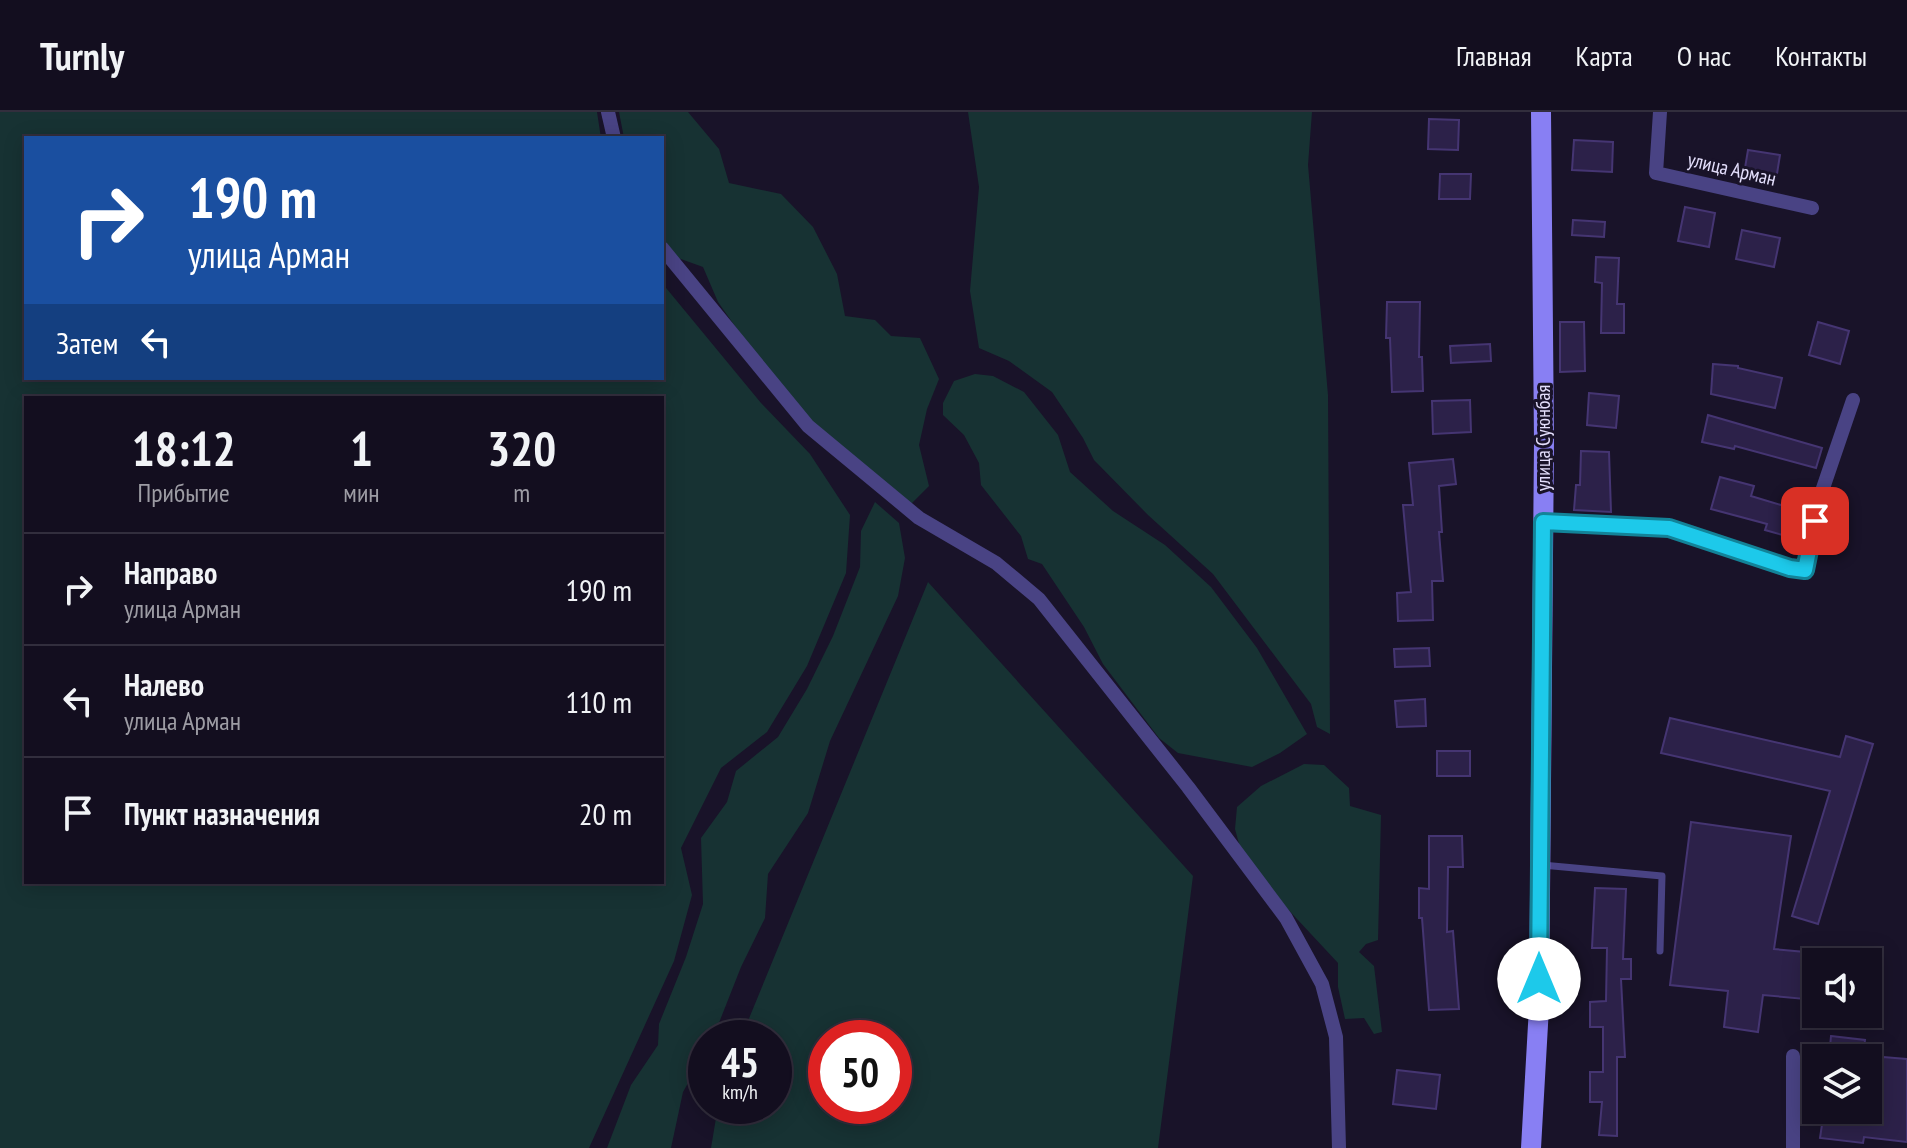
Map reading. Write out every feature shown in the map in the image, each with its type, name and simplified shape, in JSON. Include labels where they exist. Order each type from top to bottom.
[{"type":"main road","name":"улица Суюнбая","points":[[1531,1148],[1539,1007],[1543,522],[1541,112]]},
{"type":"street","points":[[608,112],[614,136]]},
{"type":"street","name":"улица Арман","points":[[1660,112],[1656,173],[1812,208]]},
{"type":"street","points":[[664,250],[808,426],[919,518],[996,563],[1039,599],[1188,787],[1286,918],[1322,984],[1336,1037],[1339,1148]]},
{"type":"street","points":[[1543,522],[1669,528],[1790,568],[1805,570],[1820,497],[1853,400]]},
{"type":"street","points":[[1793,1056],[1793,1148]]},
{"type":"lane","points":[[1540,865],[1662,876],[1660,951]]},
{"type":"green space","points":[[0,112],[597,112],[601,136],[24,136],[24,380],[664,380],[664,285],[761,403],[810,454],[850,515],[846,573],[807,666],[767,732],[721,768],[681,848],[692,895],[674,961],[589,1148],[0,1148]]},
{"type":"green space","points":[[619,112],[688,112],[719,149],[729,183],[781,194],[813,227],[837,274],[845,316],[875,320],[891,336],[920,338],[939,379],[927,409],[919,445],[929,486],[910,505],[790,404],[718,302],[703,267],[667,254],[664,248],[664,136],[624,136]]},
{"type":"green space","points":[[968,112],[1312,112],[1308,165],[1328,395],[1330,734],[1317,727],[1311,704],[1213,574],[1094,460],[1052,392],[1009,361],[979,348],[970,291],[979,187]]},
{"type":"green space","points":[[975,374],[993,376],[1024,392],[1058,435],[1070,472],[1113,511],[1165,545],[1211,587],[1257,648],[1307,734],[1280,753],[1252,767],[1178,753],[1159,738],[1103,664],[1084,627],[1042,564],[1028,559],[1021,536],[981,485],[979,463],[964,435],[943,415],[943,403],[954,381]]},
{"type":"green space","points":[[875,502],[899,523],[905,558],[898,596],[830,741],[808,813],[768,874],[765,918],[720,1020],[688,1020],[688,1083],[683,1092],[671,1148],[607,1148],[631,1085],[658,1045],[659,1024],[703,904],[701,838],[727,802],[736,771],[778,737],[807,689],[833,636],[860,567],[861,531]]},
{"type":"green space","points":[[928,582],[1193,876],[1158,1148],[711,1148],[715,1124],[792,1124],[792,1020],[748,1020]]},
{"type":"green space","points":[[1304,764],[1324,765],[1349,788],[1350,806],[1381,815],[1378,940],[1366,944],[1359,952],[1374,966],[1382,1032],[1374,1034],[1364,1018],[1345,1019],[1338,987],[1338,963],[1244,862],[1235,829],[1237,807],[1261,786]]},
{"type":"building","points":[[1429,119],[1459,120],[1458,150],[1428,149]]},
{"type":"building","points":[[1574,140],[1613,142],[1612,172],[1572,170]]},
{"type":"building","points":[[1748,150],[1780,155],[1776,180],[1744,174]]},
{"type":"building","points":[[1440,174],[1471,174],[1470,199],[1439,199]]},
{"type":"building","points":[[1685,207],[1715,213],[1709,247],[1678,241]]},
{"type":"building","points":[[1573,220],[1605,222],[1604,237],[1572,235]]},
{"type":"building","points":[[1742,230],[1780,238],[1774,267],[1736,259]]},
{"type":"building","points":[[1596,257],[1619,258],[1617,304],[1624,304],[1624,333],[1601,333],[1602,283],[1595,282]]},
{"type":"building","points":[[1387,302],[1420,302],[1419,357],[1422,357],[1423,391],[1392,392],[1390,338],[1386,338]]},
{"type":"building","points":[[1560,322],[1584,322],[1585,371],[1560,372]]},
{"type":"building","points":[[1818,322],[1849,331],[1840,364],[1809,355]]},
{"type":"building","points":[[1490,344],[1491,361],[1451,363],[1450,346]]},
{"type":"building","points":[[1713,364],[1738,366],[1782,378],[1775,408],[1711,394]]},
{"type":"building","points":[[1589,393],[1619,396],[1616,428],[1587,425]]},
{"type":"building","points":[[1470,400],[1471,432],[1433,434],[1432,401]]},
{"type":"building","points":[[1708,415],[1822,448],[1816,468],[1735,446],[1734,449],[1702,442]]},
{"type":"building","points":[[1581,451],[1609,452],[1611,512],[1574,510],[1576,485],[1580,485]]},
{"type":"building","points":[[1453,459],[1456,484],[1439,486],[1443,581],[1432,581],[1433,620],[1398,621],[1397,593],[1411,592],[1403,505],[1413,505],[1409,463]]},
{"type":"building","points":[[1720,477],[1754,486],[1751,496],[1801,511],[1793,538],[1765,530],[1767,524],[1711,509]]},
{"type":"building","points":[[1429,648],[1430,666],[1395,667],[1394,649]]},
{"type":"building","points":[[1425,699],[1426,726],[1397,727],[1395,701]]},
{"type":"building","points":[[1670,718],[1840,757],[1846,736],[1873,744],[1818,924],[1792,916],[1830,791],[1661,753]]},
{"type":"building","points":[[1437,751],[1470,751],[1470,776],[1437,776]]},
{"type":"building","points":[[1691,822],[1791,836],[1774,949],[1802,952],[1802,999],[1763,995],[1758,1032],[1724,1027],[1728,991],[1670,985]]},
{"type":"building","points":[[1429,836],[1462,836],[1463,867],[1448,867],[1447,932],[1453,931],[1459,1009],[1429,1010],[1422,918],[1419,918],[1419,888],[1429,889]]},
{"type":"building","points":[[1595,888],[1626,889],[1623,959],[1631,959],[1631,979],[1621,979],[1625,1057],[1617,1057],[1617,1136],[1599,1135],[1602,1102],[1590,1102],[1590,1072],[1603,1072],[1603,1027],[1590,1027],[1590,1002],[1606,1001],[1607,948],[1592,948]]},
{"type":"building","points":[[1831,1036],[1865,1040],[1865,1044],[1830,1044]]},
{"type":"building","points":[[1883,1057],[1907,1059],[1907,1142],[1864,1137],[1863,1143],[1820,1138],[1822,1124],[1882,1124]]},
{"type":"building","points":[[1397,1070],[1440,1075],[1436,1109],[1393,1104]]},
{"type":"route","points":[[1539,979],[1543,522],[1669,528],[1790,568],[1805,570],[1815,521]]}]
